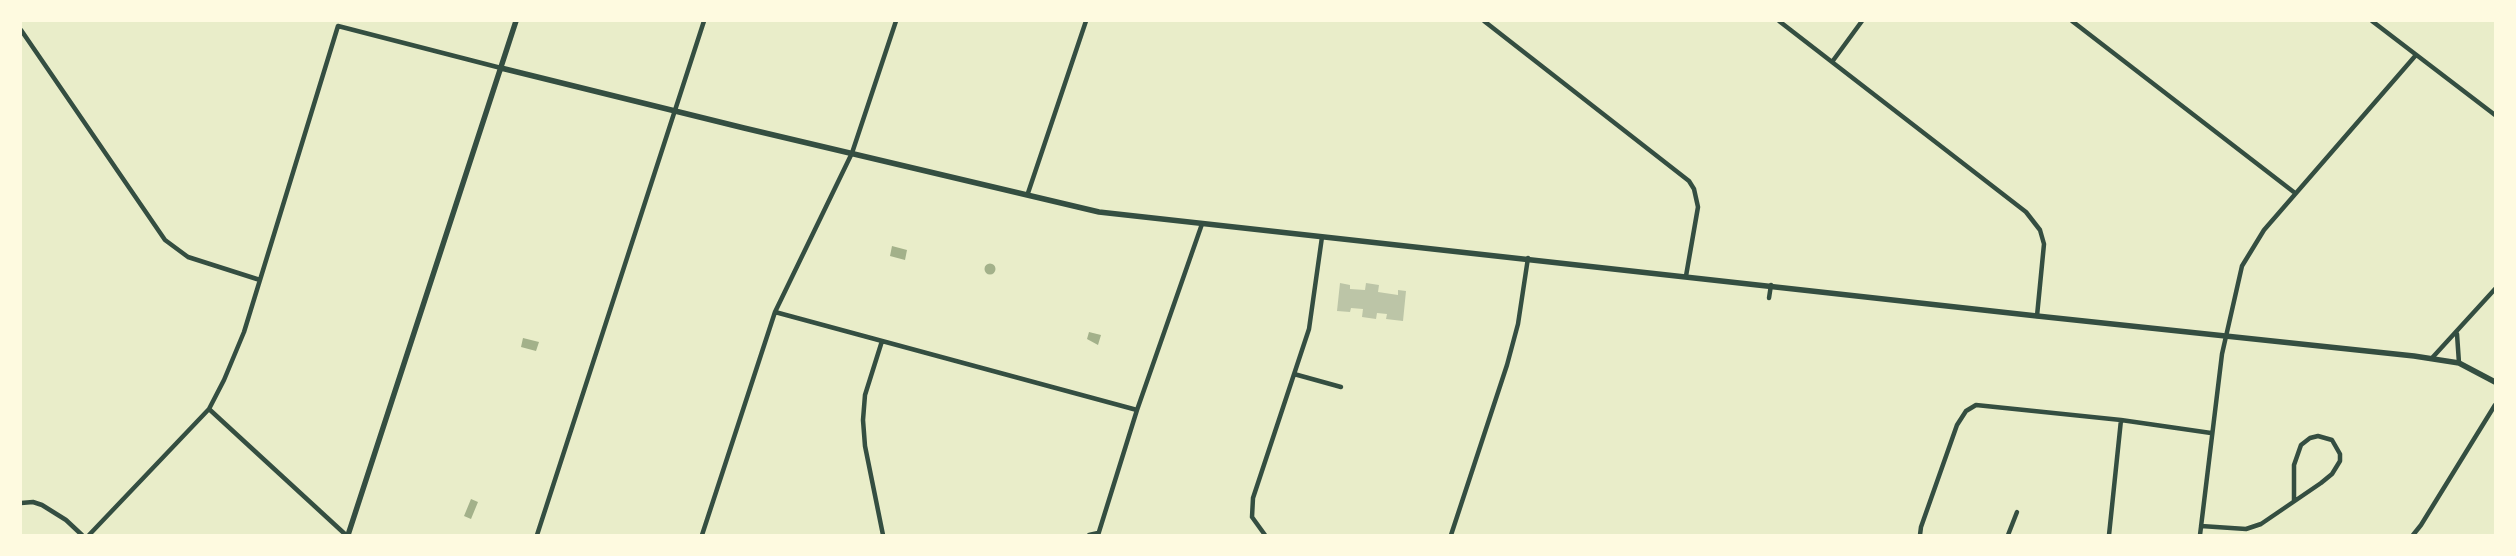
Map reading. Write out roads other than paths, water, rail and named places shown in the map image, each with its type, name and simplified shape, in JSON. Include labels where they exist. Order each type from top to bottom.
[{"type":"street","points":[[208,409],[347,535],[516,21]]},
{"type":"street","points":[[537,535],[704,21]]},
{"type":"street","points":[[702,535],[775,312],[852,153],[896,21]]},
{"type":"street","points":[[1028,193],[1086,21]]},
{"type":"street","points":[[1484,21],[1689,181],[1696,194],[1698,207],[1686,276]]},
{"type":"street","points":[[1779,21],[1994,185],[2034,222],[2040,230],[2044,244],[2036,316]]},
{"type":"street","points":[[1832,62],[1862,21]]},
{"type":"street","points":[[2072,21],[2295,193]]},
{"type":"street","points":[[2372,21],[2495,115]]},
{"type":"street","points":[[89,535],[208,409],[244,332],[337,24],[501,68],[852,153],[1028,193],[1084,209],[1202,224],[1528,258],[2036,316],[2432,358],[2459,364],[2495,382]]},
{"type":"street","points":[[21,30],[165,240],[188,257],[260,280]]},
{"type":"street","points":[[2200,535],[2225,336],[2238,277],[2247,255],[2295,193],[2416,55]]},
{"type":"street","points":[[1089,535],[1098,534],[1138,410],[1202,224]]},
{"type":"street","points":[[1265,535],[1254,522],[1252,504],[1311,322],[1322,237]]},
{"type":"street","points":[[1452,535],[1507,365],[1518,324],[1528,258]]},
{"type":"street","points":[[1769,298],[1771,285]]},
{"type":"street","points":[[2432,358],[2457,334],[2495,289]]},
{"type":"street","points":[[775,312],[1138,410]]},
{"type":"street","points":[[2457,334],[2459,364]]},
{"type":"street","points":[[882,340],[865,395],[862,420],[865,446],[883,535]]},
{"type":"street","points":[[1294,374],[1341,388]]},
{"type":"street","points":[[2413,535],[2495,404]]},
{"type":"street","points":[[1920,535],[1920,527],[1957,425],[1972,407],[1985,405],[2121,420],[2212,433]]},
{"type":"street","points":[[2109,535],[2121,420]]},
{"type":"street","points":[[2201,526],[2246,530],[2261,524],[2321,483],[2337,468],[2340,454],[2332,440],[2318,436],[2310,438],[2300,445],[2294,465],[2294,501]]},
{"type":"street","points":[[21,503],[42,504],[66,520],[82,535]]},
{"type":"street","points":[[2008,535],[2017,512]]}]
